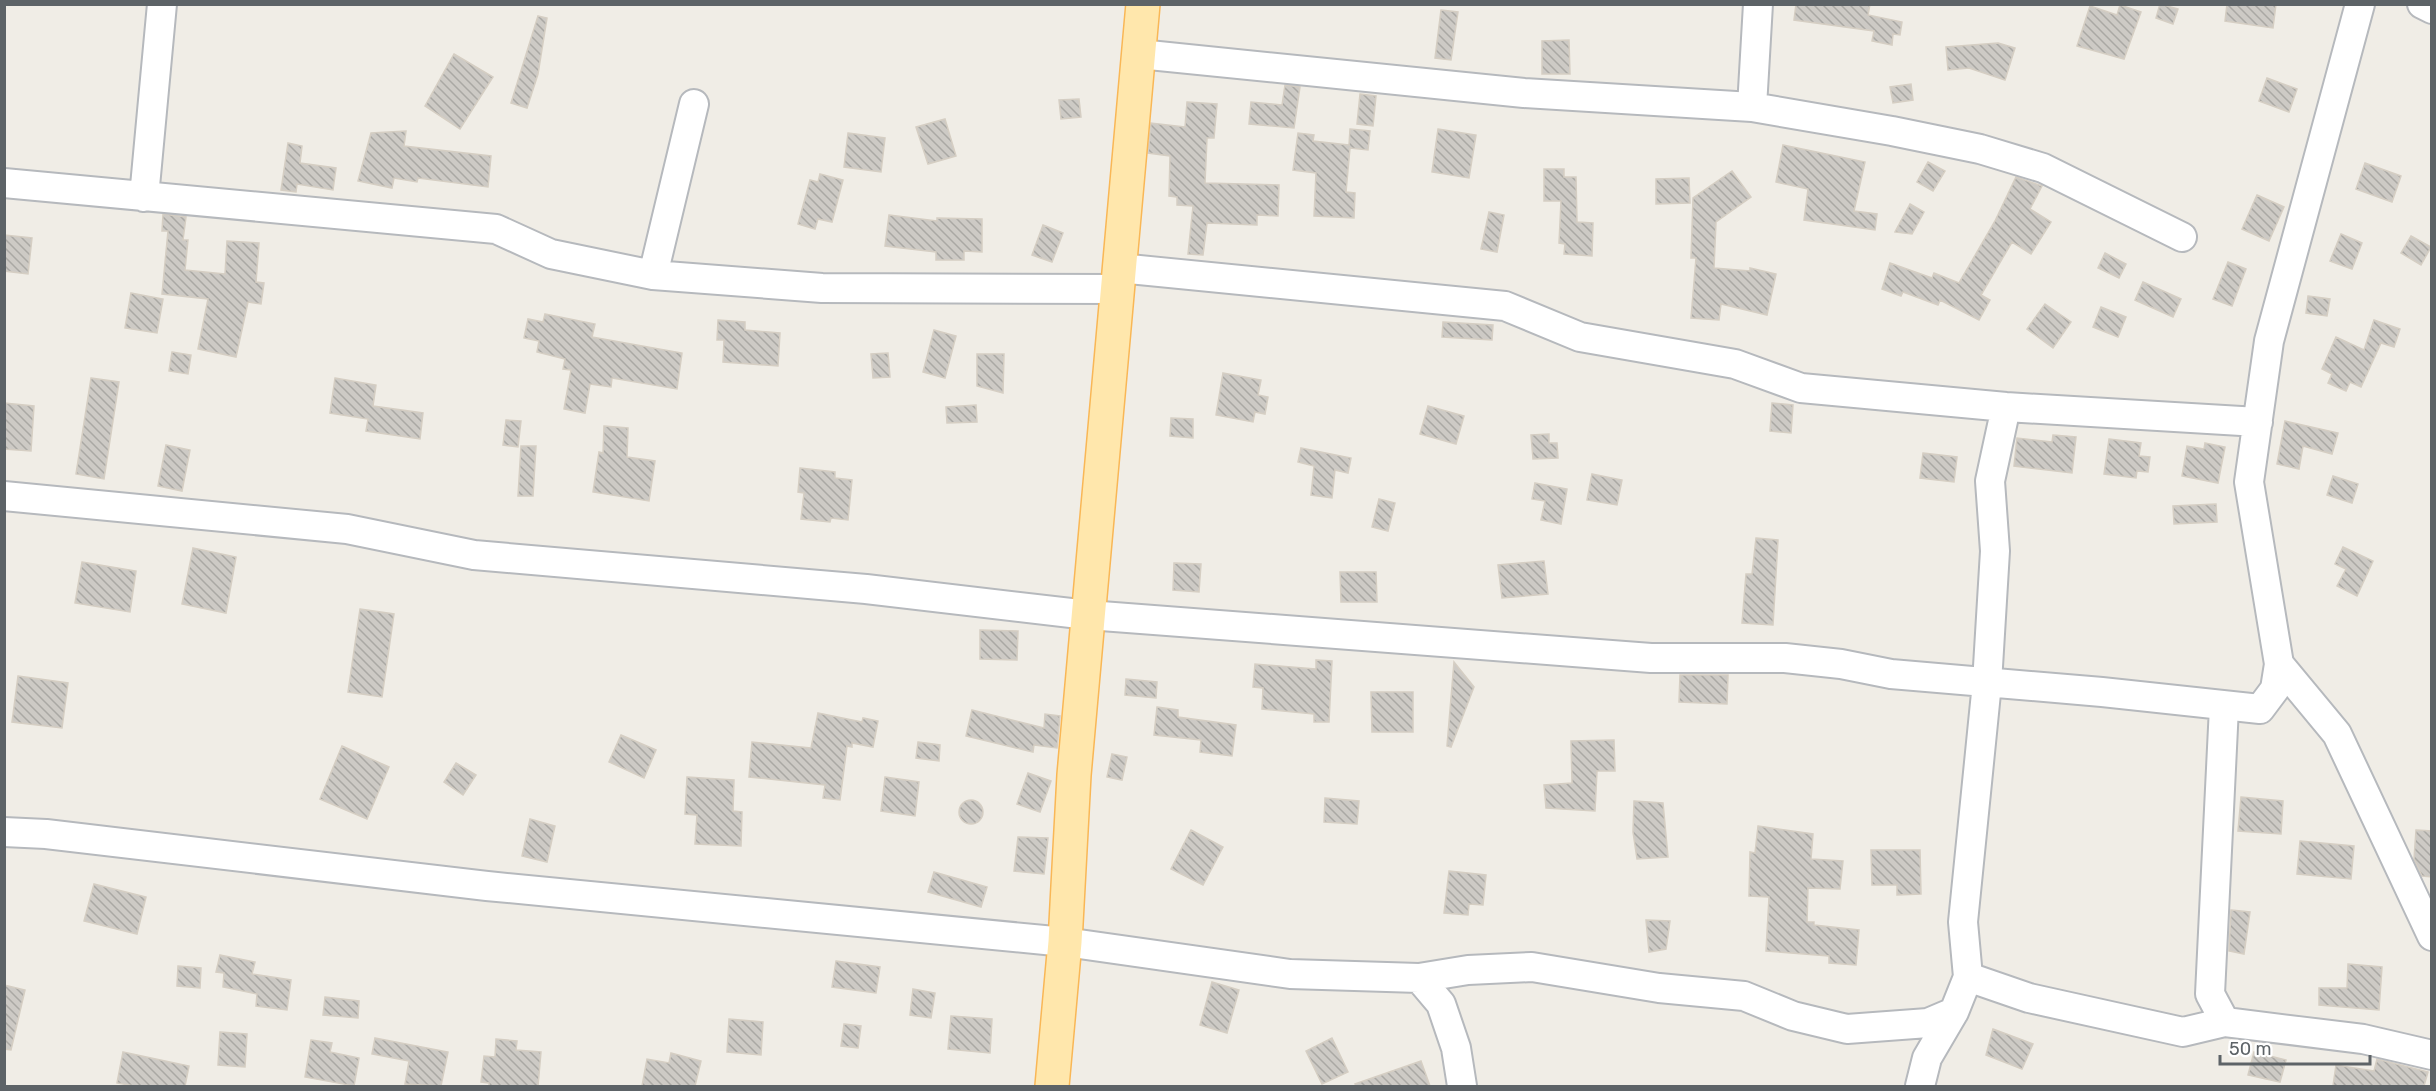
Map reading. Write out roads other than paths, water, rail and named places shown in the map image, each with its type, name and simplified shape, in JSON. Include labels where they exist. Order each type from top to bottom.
[{"type":"main road","points":[[1052,1086],[1065,942],[1074,775],[1143,4]]},
{"type":"street","points":[[144,197],[162,4]]},
{"type":"street","points":[[1752,107],[1758,4]]},
{"type":"street","points":[[4,496],[347,529],[474,555],[866,590],[1088,615],[1651,658],[1785,658],[1841,664],[1891,674],[2102,692],[2224,707],[2260,709],[2274,689],[2279,664],[2249,482],[2269,341],[2360,4]]},
{"type":"street","points":[[2422,4],[2432,9]]},
{"type":"street","points":[[1139,54],[1524,93],[1752,107],[1892,131],[1990,152],[2043,168],[2182,237]]},
{"type":"street","points":[[653,275],[673,183],[694,104]]},
{"type":"street","points":[[4,183],[496,229],[551,254],[653,275],[822,288],[1118,278],[1504,306],[1580,337],[1735,364],[1802,388],[2006,407],[2258,422]]},
{"type":"street","points":[[1920,1086],[1927,1058],[1954,1012],[1968,978],[1963,922],[1987,683],[1995,551],[1990,481],[2006,407]]},
{"type":"street","points":[[2279,664],[2337,734],[2432,936]]},
{"type":"street","points":[[2224,707],[2210,994],[2225,1022]]},
{"type":"street","points":[[4,832],[46,834],[487,886],[1065,942],[1290,974],[1419,978],[1468,970],[1532,968],[1659,988],[1744,996],[1793,1016],[1847,1029],[1928,1023],[1954,1012]]},
{"type":"street","points":[[1419,978],[1441,1004],[1456,1048],[1462,1086]]},
{"type":"street","points":[[1968,978],[2029,998],[2183,1032],[2225,1022],[2363,1039],[2432,1055]]}]
